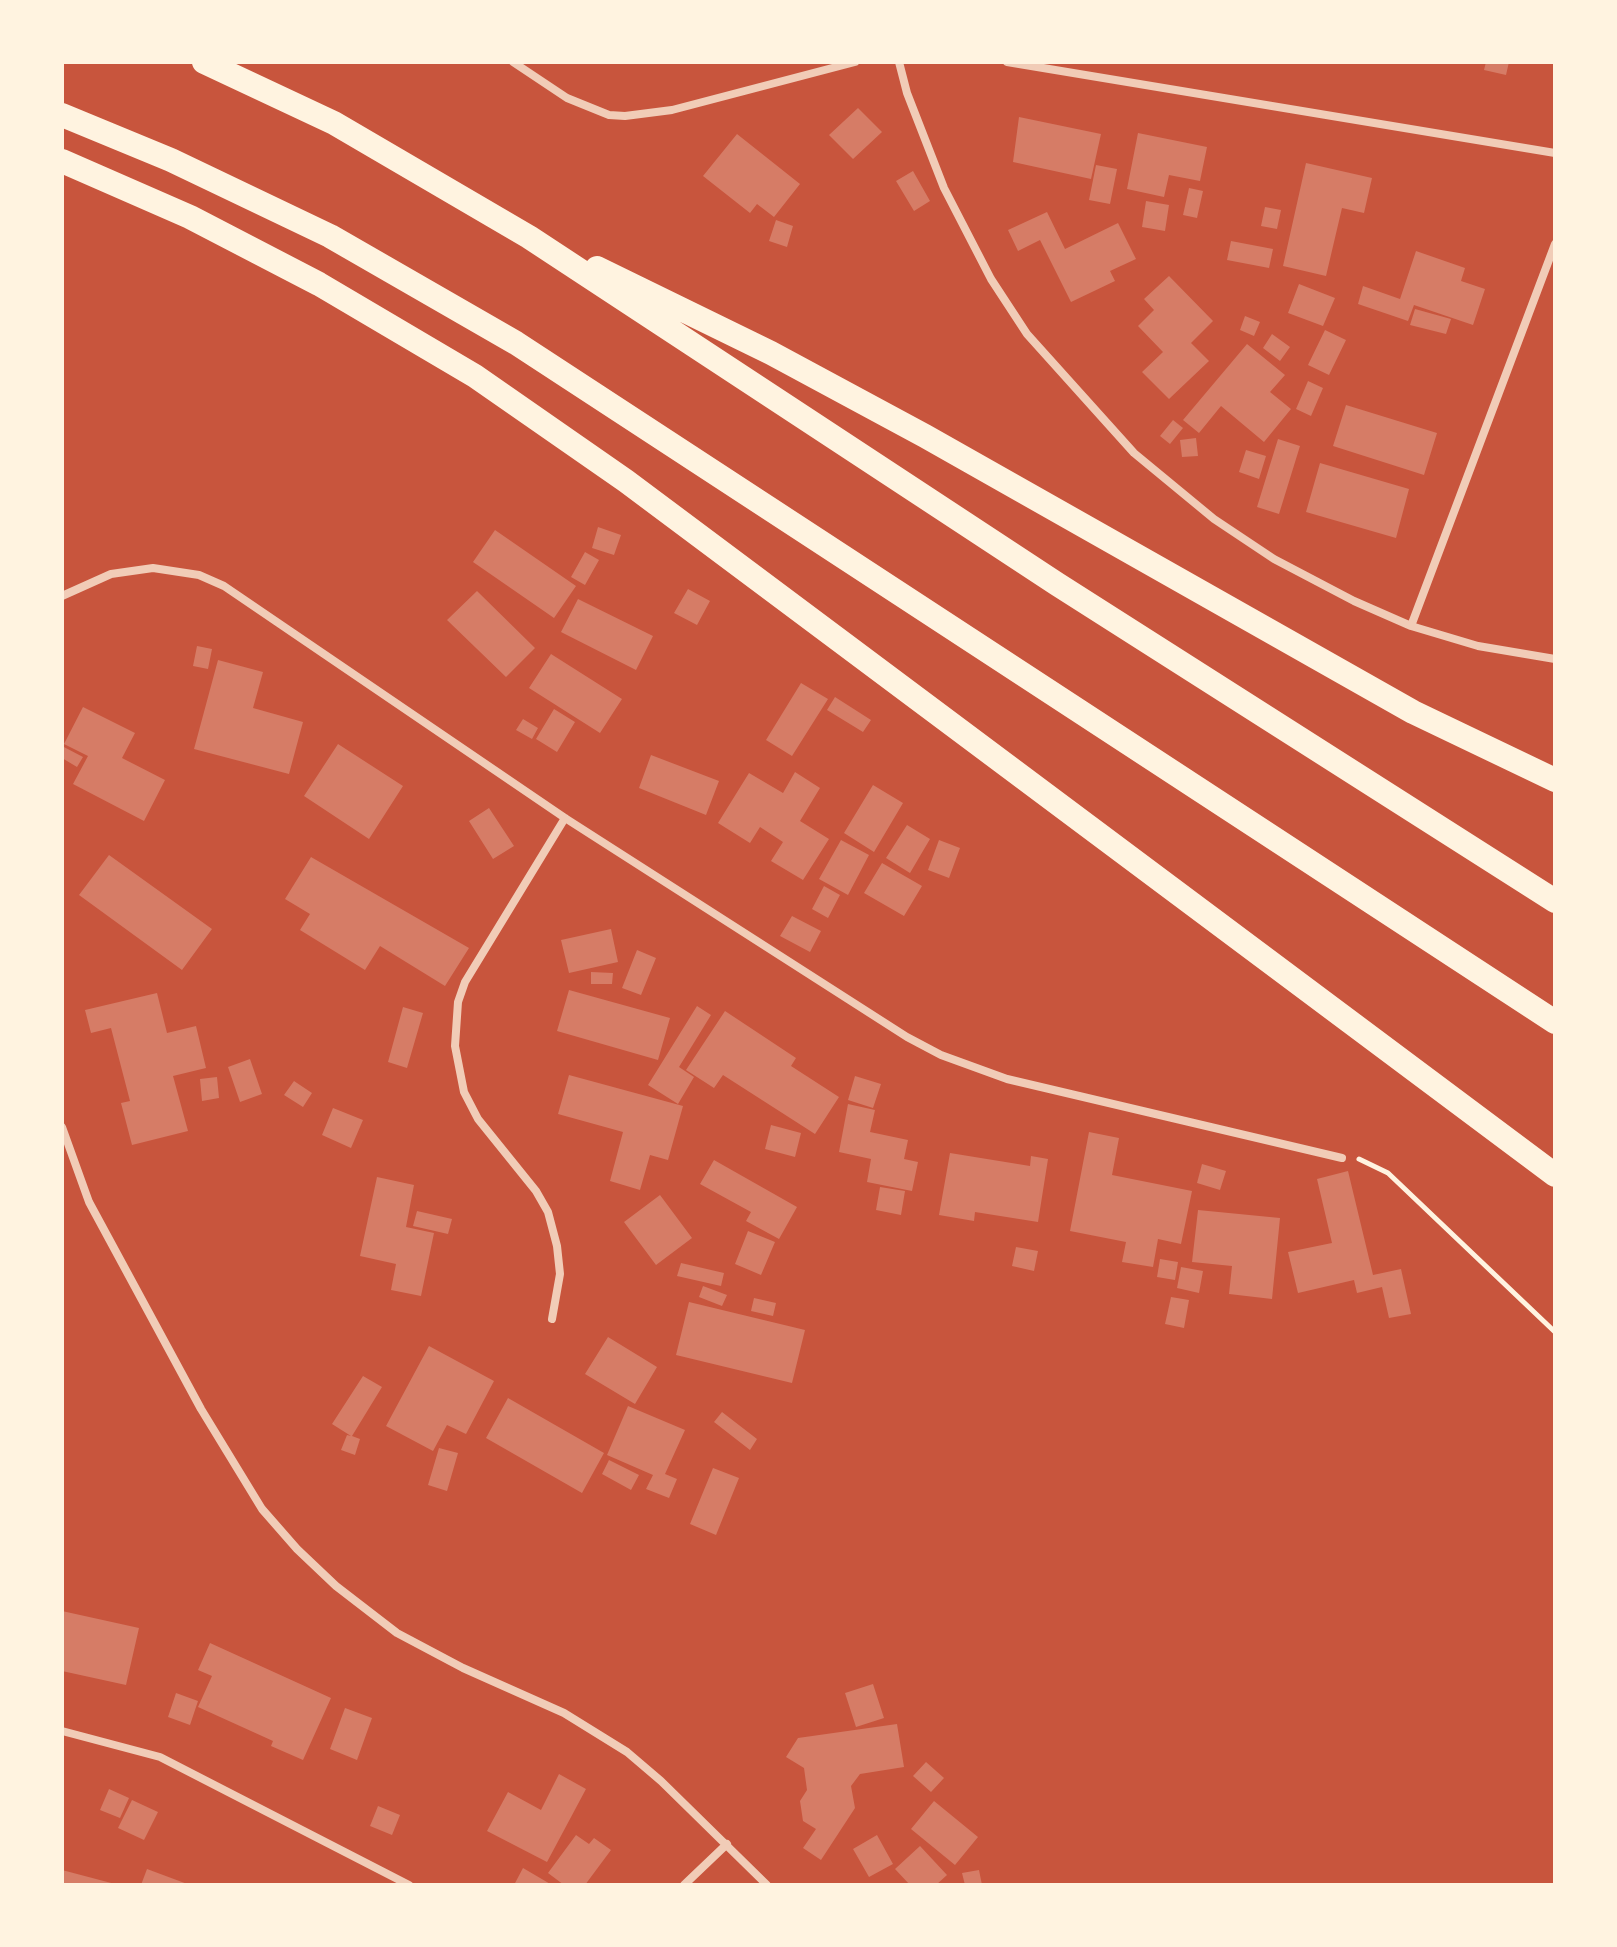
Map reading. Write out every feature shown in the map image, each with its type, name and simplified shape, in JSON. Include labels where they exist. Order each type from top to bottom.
[{"type":"highway","points":[[204,62],[334,123],[529,237],[1057,584],[1555,901]]},
{"type":"highway","points":[[62,115],[171,160],[330,236],[516,343],[1555,1022]]},
{"type":"highway","points":[[62,161],[190,217],[319,284],[475,376],[626,481],[1555,1175]]},
{"type":"highway","points":[[529,237],[672,302],[771,353],[1413,712],[1555,780]]},
{"type":"street","points":[[513,62],[567,98],[609,115],[625,116],[672,110],[855,62]]},
{"type":"street","points":[[899,62],[907,93],[944,188],[991,279],[1027,334],[1134,453],[1214,519],[1274,559],[1411,626],[1478,646],[1555,659]]},
{"type":"street","points":[[1007,62],[1555,153]]},
{"type":"street","points":[[1411,626],[1555,244]]},
{"type":"street","points":[[62,596],[111,574],[153,568],[199,575],[224,586],[565,818],[907,1037],[953,1060],[1007,1079],[1342,1158]]},
{"type":"street","points":[[552,1319],[560,1274],[548,1212],[536,1191],[478,1119],[464,1092],[455,1046],[458,1002],[465,982],[565,818]]},
{"type":"street","points":[[62,1127],[89,1202],[201,1409],[262,1509],[297,1549],[336,1586],[397,1633],[463,1668],[564,1713],[627,1752],[767,1885]]},
{"type":"street","points":[[62,1731],[160,1757],[409,1885]]},
{"type":"street","points":[[684,1885],[727,1844]]},
{"type":"path","points":[[1342,1158],[1365,1161],[1388,1173],[1555,1332]]},
{"type":"building","points":[[1486,62],[1509,62],[1506,75],[1484,70]]},
{"type":"building","points":[[858,108],[882,132],[853,159],[829,135]]},
{"type":"building","points":[[1019,117],[1101,134],[1091,179],[1013,162]]},
{"type":"building","points":[[1138,133],[1207,147],[1200,181],[1169,175],[1164,197],[1127,189]]},
{"type":"building","points":[[737,134],[800,184],[774,217],[757,204],[750,213],[703,176]]},
{"type":"building","points":[[1306,163],[1372,178],[1364,213],[1342,208],[1326,276],[1283,266]]},
{"type":"building","points":[[1096,165],[1117,169],[1110,204],[1089,200]]},
{"type":"building","points":[[913,171],[930,201],[914,211],[896,181]]},
{"type":"building","points":[[1189,188],[1203,191],[1197,218],[1183,215]]},
{"type":"building","points":[[1146,201],[1169,205],[1165,231],[1142,227]]},
{"type":"building","points":[[1265,207],[1281,210],[1277,229],[1261,226]]},
{"type":"building","points":[[1047,212],[1065,249],[1118,223],[1136,259],[1110,271],[1115,281],[1071,302],[1040,240],[1018,251],[1008,230]]},
{"type":"building","points":[[776,220],[793,226],[787,247],[769,241]]},
{"type":"building","points":[[1231,241],[1273,249],[1269,268],[1227,260]]},
{"type":"building","points":[[1416,251],[1465,268],[1461,281],[1485,289],[1473,325],[1414,305],[1408,321],[1358,304],[1363,286],[1400,299]]},
{"type":"building","points":[[1169,276],[1213,321],[1191,343],[1209,361],[1169,399],[1142,372],[1163,352],[1138,326],[1154,310],[1144,299]]},
{"type":"building","points":[[1299,284],[1335,298],[1323,326],[1288,313]]},
{"type":"building","points":[[1415,309],[1451,319],[1446,334],[1410,325]]},
{"type":"building","points":[[1245,316],[1260,322],[1254,336],[1240,330]]},
{"type":"building","points":[[1325,330],[1346,340],[1329,375],[1308,365]]},
{"type":"building","points":[[1272,334],[1290,347],[1280,361],[1263,348]]},
{"type":"building","points":[[1247,344],[1285,375],[1270,392],[1291,409],[1264,442],[1221,406],[1199,433],[1183,420]]},
{"type":"building","points":[[1308,381],[1323,388],[1311,416],[1296,409]]},
{"type":"building","points":[[1346,405],[1437,433],[1424,475],[1333,446]]},
{"type":"building","points":[[1173,420],[1183,428],[1170,444],[1160,436]]},
{"type":"building","points":[[1196,438],[1198,456],[1182,457],[1180,440]]},
{"type":"building","points":[[1278,439],[1300,446],[1279,514],[1257,507]]},
{"type":"building","points":[[1246,450],[1266,456],[1259,479],[1239,472]]},
{"type":"building","points":[[1320,463],[1409,489],[1396,538],[1306,512]]},
{"type":"building","points":[[598,527],[621,535],[614,555],[592,548]]},
{"type":"building","points":[[495,530],[576,586],[554,618],[473,562]]},
{"type":"building","points":[[585,552],[599,560],[585,585],[571,577]]},
{"type":"building","points":[[688,589],[710,601],[697,625],[674,613]]},
{"type":"building","points":[[477,591],[535,648],[506,677],[447,620]]},
{"type":"building","points":[[578,599],[653,636],[636,670],[561,632]]},
{"type":"building","points":[[197,646],[212,649],[208,669],[193,666]]},
{"type":"building","points":[[551,654],[622,699],[600,733],[529,688]]},
{"type":"building","points":[[218,660],[263,672],[253,708],[303,722],[289,774],[194,749]]},
{"type":"building","points":[[801,683],[828,699],[792,756],[766,740]]},
{"type":"building","points":[[835,697],[871,720],[863,732],[827,710]]},
{"type":"building","points":[[83,707],[135,733],[122,758],[165,780],[144,821],[73,784],[88,756],[64,744]]},
{"type":"building","points":[[554,709],[575,722],[557,752],[536,739]]},
{"type":"building","points":[[523,719],[538,728],[532,739],[516,730]]},
{"type":"building","points":[[338,744],[403,786],[369,839],[304,796]]},
{"type":"building","points":[[62,746],[83,757],[77,767],[62,758]]},
{"type":"building","points":[[651,755],[719,781],[706,815],[639,788]]},
{"type":"building","points":[[795,772],[820,788],[800,821],[829,839],[803,880],[771,861],[783,842],[760,827],[750,843],[718,823],[749,773],[783,793]]},
{"type":"building","points":[[873,785],[903,803],[874,852],[844,833]]},
{"type":"building","points":[[489,808],[514,846],[493,859],[469,821]]},
{"type":"building","points":[[907,825],[930,839],[910,873],[886,858]]},
{"type":"building","points":[[841,840],[869,855],[848,895],[819,879]]},
{"type":"building","points":[[939,840],[960,848],[949,878],[928,870]]},
{"type":"building","points":[[109,855],[212,929],[182,970],[79,895]]},
{"type":"building","points":[[311,857],[469,948],[445,986],[380,946],[365,970],[300,930],[310,914],[285,899]]},
{"type":"building","points":[[882,863],[922,886],[904,916],[864,893]]},
{"type":"building","points":[[824,886],[840,895],[828,918],[812,909]]},
{"type":"building","points":[[792,916],[821,931],[810,952],[780,936]]},
{"type":"building","points":[[611,929],[618,962],[569,973],[561,940]]},
{"type":"building","points":[[637,950],[656,958],[641,995],[622,988]]},
{"type":"building","points":[[591,972],[613,973],[612,984],[591,984]]},
{"type":"building","points":[[569,990],[670,1018],[658,1060],[557,1031]]},
{"type":"building","points":[[157,993],[167,1033],[196,1026],[206,1068],[173,1076],[188,1131],[132,1145],[121,1103],[130,1101],[111,1028],[91,1033],[85,1010]]},
{"type":"building","points":[[697,1006],[711,1015],[679,1067],[694,1077],[678,1104],[648,1085]]},
{"type":"building","points":[[403,1007],[423,1013],[407,1068],[388,1062]]},
{"type":"building","points":[[725,1011],[796,1058],[791,1066],[839,1097],[815,1134],[723,1075],[714,1088],[686,1070]]},
{"type":"building","points":[[250,1059],[262,1094],[240,1102],[228,1067]]},
{"type":"building","points":[[569,1075],[683,1106],[668,1160],[650,1155],[640,1190],[610,1181],[623,1132],[558,1114]]},
{"type":"building","points":[[855,1076],[881,1084],[873,1108],[848,1100]]},
{"type":"building","points":[[217,1077],[219,1098],[202,1101],[200,1079]]},
{"type":"building","points":[[294,1081],[312,1093],[303,1107],[284,1095]]},
{"type":"building","points":[[848,1104],[875,1110],[870,1132],[908,1140],[904,1159],[918,1162],[912,1191],[867,1182],[871,1159],[839,1152]]},
{"type":"building","points":[[333,1108],[363,1120],[351,1148],[322,1135]]},
{"type":"building","points":[[771,1125],[801,1133],[795,1157],[765,1149]]},
{"type":"building","points":[[1089,1132],[1119,1138],[1112,1175],[1192,1191],[1181,1244],[1158,1239],[1153,1267],[1122,1262],[1126,1242],[1070,1231]]},
{"type":"building","points":[[950,1153],[1030,1166],[1031,1156],[1048,1159],[1038,1222],[975,1212],[974,1221],[939,1215]]},
{"type":"building","points":[[714,1160],[797,1207],[779,1239],[746,1221],[751,1212],[700,1184]]},
{"type":"building","points":[[1202,1164],[1226,1171],[1220,1190],[1197,1183]]},
{"type":"building","points":[[1348,1171],[1373,1275],[1401,1269],[1411,1314],[1389,1318],[1382,1287],[1357,1293],[1354,1280],[1298,1293],[1288,1252],[1332,1243],[1317,1179]]},
{"type":"building","points":[[377,1177],[414,1185],[406,1227],[434,1233],[421,1296],[391,1290],[396,1264],[360,1256]]},
{"type":"building","points":[[880,1187],[905,1191],[901,1215],[876,1210]]},
{"type":"building","points":[[660,1195],[692,1238],[656,1265],[624,1222]]},
{"type":"building","points":[[1198,1210],[1280,1218],[1272,1299],[1229,1294],[1232,1266],[1192,1262]]},
{"type":"building","points":[[417,1211],[452,1219],[448,1234],[413,1226]]},
{"type":"building","points":[[748,1231],[775,1242],[761,1275],[735,1264]]},
{"type":"building","points":[[1016,1247],[1038,1251],[1034,1271],[1012,1266]]},
{"type":"building","points":[[1160,1259],[1178,1262],[1175,1280],[1157,1277]]},
{"type":"building","points":[[681,1263],[724,1273],[721,1286],[677,1276]]},
{"type":"building","points":[[1181,1267],[1203,1271],[1199,1293],[1177,1288]]},
{"type":"building","points":[[703,1286],[727,1295],[722,1306],[699,1297]]},
{"type":"building","points":[[1171,1297],[1189,1300],[1184,1328],[1165,1324]]},
{"type":"building","points":[[754,1298],[776,1303],[773,1316],[751,1311]]},
{"type":"building","points":[[689,1302],[805,1330],[792,1383],[676,1355]]},
{"type":"building","points":[[608,1337],[657,1367],[635,1404],[585,1374]]},
{"type":"building","points":[[429,1346],[494,1381],[466,1434],[447,1425],[433,1451],[386,1426]]},
{"type":"building","points":[[363,1376],[382,1387],[352,1436],[360,1439],[355,1455],[341,1450],[347,1435],[351,1436],[332,1424]]},
{"type":"building","points":[[508,1398],[604,1453],[582,1493],[486,1438]]},
{"type":"building","points":[[628,1406],[685,1430],[665,1474],[677,1479],[669,1498],[646,1489],[653,1475],[607,1455]]},
{"type":"building","points":[[722,1412],[757,1439],[750,1450],[714,1422]]},
{"type":"building","points":[[439,1448],[458,1453],[447,1491],[428,1485]]},
{"type":"building","points":[[609,1460],[639,1475],[631,1490],[602,1474]]},
{"type":"building","points":[[713,1468],[739,1478],[716,1535],[690,1524]]},
{"type":"building","points":[[62,1611],[139,1628],[126,1685],[62,1671]]},
{"type":"building","points":[[210,1643],[331,1698],[303,1760],[271,1746],[273,1741],[198,1707],[212,1676],[198,1670]]},
{"type":"building","points":[[873,1684],[884,1718],[856,1727],[845,1693]]},
{"type":"building","points":[[176,1693],[198,1701],[190,1725],[168,1717]]},
{"type":"building","points":[[345,1708],[372,1718],[357,1760],[330,1749]]},
{"type":"building","points":[[897,1724],[904,1767],[860,1774],[851,1786],[855,1808],[821,1860],[803,1848],[816,1829],[803,1821],[800,1801],[807,1790],[804,1768],[786,1757],[798,1738]]},
{"type":"building","points":[[926,1762],[944,1778],[931,1792],[913,1776]]},
{"type":"building","points":[[559,1774],[586,1789],[547,1862],[487,1831],[508,1792],[541,1810]]},
{"type":"building","points":[[109,1789],[129,1798],[120,1818],[100,1810]]},
{"type":"building","points":[[132,1800],[158,1812],[144,1840],[118,1828]]},
{"type":"building","points":[[934,1801],[978,1837],[955,1865],[911,1829]]},
{"type":"building","points":[[378,1806],[400,1815],[392,1835],[370,1826]]},
{"type":"building","points":[[576,1835],[589,1844],[594,1838],[611,1850],[585,1885],[564,1885],[548,1873]]},
{"type":"building","points":[[877,1835],[893,1864],[869,1877],[853,1849]]},
{"type":"building","points":[[920,1846],[947,1875],[936,1885],[910,1885],[895,1869]]},
{"type":"building","points":[[523,1868],[552,1885],[514,1885]]},
{"type":"building","points":[[147,1869],[190,1885],[141,1885]]},
{"type":"building","points":[[62,1870],[115,1884],[115,1885],[62,1885]]},
{"type":"building","points":[[979,1870],[982,1885],[965,1885],[962,1873]]}]
